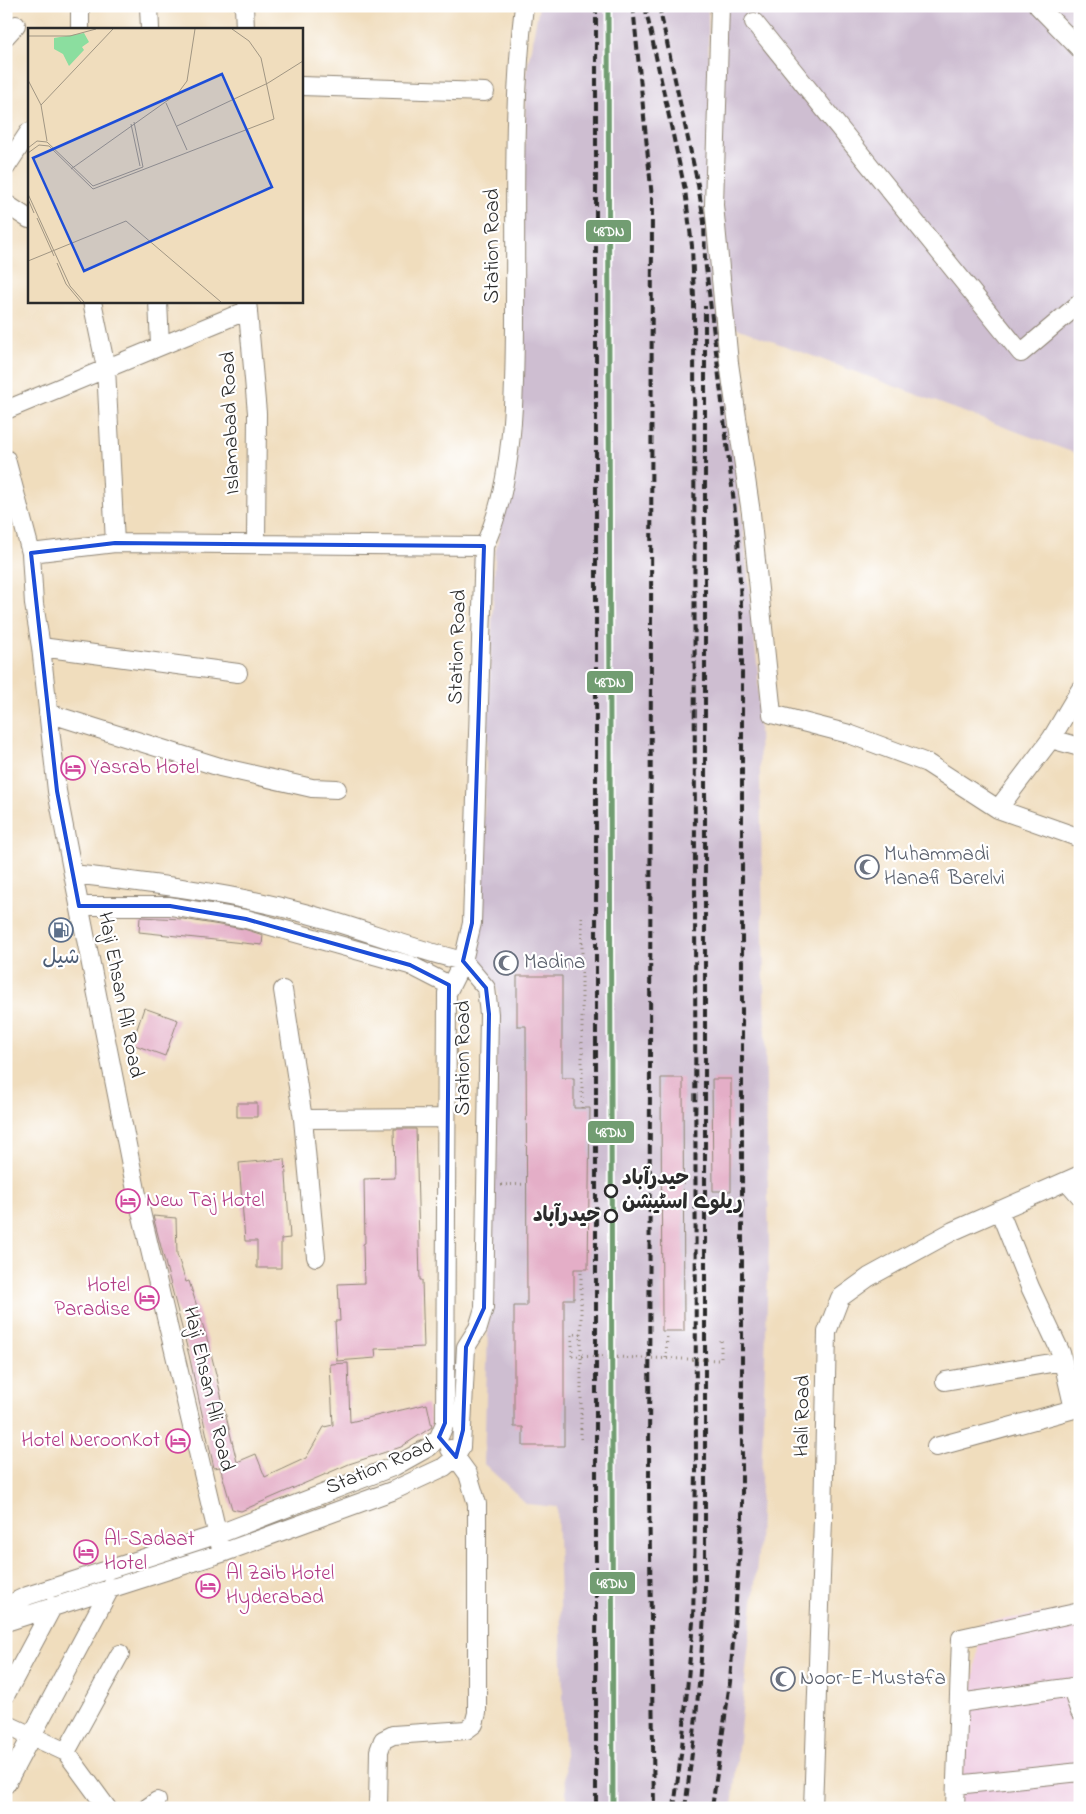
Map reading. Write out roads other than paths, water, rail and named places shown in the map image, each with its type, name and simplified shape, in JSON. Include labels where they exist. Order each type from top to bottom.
[{"type":"street","points":[[80,6],[80,28]]},
{"type":"street","points":[[149,6],[150,28]]},
{"type":"street","points":[[244,6],[244,28]]},
{"type":"street","name":"Station Road","points":[[6,1622],[110,1587],[222,1553],[392,1491],[430,1475],[456,1457],[461,1447],[466,1347],[478,1328],[484,1308],[489,1014],[486,988],[463,961],[472,923],[484,546],[495,524],[510,443],[515,358],[515,101],[524,6]]},
{"type":"street","points":[[720,6],[714,205],[729,363],[751,513],[772,714],[849,734],[927,763],[998,809],[1080,838]]},
{"type":"street","points":[[1038,6],[1080,49]]},
{"type":"street","points":[[754,22],[1021,353],[1080,303]]},
{"type":"street","points":[[302,86],[485,92]]},
{"type":"street","points":[[6,167],[28,134]]},
{"type":"street","points":[[6,204],[28,218]]},
{"type":"street","points":[[92,302],[106,368],[115,543]]},
{"type":"street","points":[[158,302],[160,345]]},
{"type":"street","points":[[6,410],[248,306]]},
{"type":"street","name":"Islamabad Road","points":[[248,306],[258,413],[256,544]]},
{"type":"street","name":"Haji Ehsan Ali Road","points":[[6,459],[31,552],[34,604],[42,647],[57,791],[72,874],[137,1194],[222,1553]]},
{"type":"street","points":[[31,552],[115,543],[484,546]]},
{"type":"street","points":[[42,647],[238,673]]},
{"type":"street","points":[[998,809],[1051,739],[1080,690]]},
{"type":"street","points":[[48,713],[220,767],[312,788],[337,789]]},
{"type":"street","points":[[1051,739],[1080,747]]},
{"type":"street","points":[[72,874],[177,887],[299,911],[379,935],[422,952],[463,961],[449,985],[410,965],[246,919],[170,906],[79,906]]},
{"type":"street","name":"Station Road","points":[[6,1606],[27,1596],[218,1534],[395,1466],[429,1447],[440,1437],[445,1423],[447,993],[449,985]]},
{"type":"street","points":[[283,990],[303,1119],[316,1258]]},
{"type":"street","points":[[303,1119],[446,1118]]},
{"type":"street","points":[[1073,1178],[1080,1196]]},
{"type":"street","name":"Hali Road","points":[[813,1808],[827,1332],[840,1298],[868,1277],[999,1210],[1073,1178]]},
{"type":"street","points":[[936,1447],[1077,1409],[1063,1361],[999,1210]]},
{"type":"street","points":[[946,1381],[1063,1361]]},
{"type":"street","points":[[378,1808],[379,1751],[383,1740],[393,1735],[466,1730],[474,1724],[477,1713],[476,1504],[468,1474],[440,1437]]},
{"type":"street","points":[[6,1784],[110,1587]]},
{"type":"street","points":[[6,1694],[53,1606]]},
{"type":"street","points":[[955,1808],[961,1638],[1080,1612]]},
{"type":"street","points":[[66,1752],[120,1654]]},
{"type":"street","points":[[959,1703],[1075,1686],[1080,1712]]},
{"type":"street","points":[[6,1724],[66,1752],[107,1808]]},
{"type":"street","points":[[956,1785],[1080,1772]]},
{"type":"railway","points":[[596,6],[596,1808]]},
{"type":"railway","points":[[633,6],[652,198],[649,1492],[654,1808]]},
{"type":"railway","points":[[645,6],[685,190],[692,246],[694,299],[696,1473],[693,1622],[682,1747],[674,1808]]},
{"type":"railway","points":[[659,6],[698,185],[704,222],[705,259],[738,537],[742,628],[742,1519],[730,1682],[712,1808]]},
{"type":"railway","points":[[685,1808],[698,1699],[705,1590],[705,306]]},
{"type":"place","name":"Yasrab Hotel","points":[[73,768]]},
{"type":"place","name":"Muhammadi Hanafi Barelvi","points":[[867,867]]},
{"type":"place","name":"شیل","points":[[61,930]]},
{"type":"place","name":"Madina","points":[[506,963]]},
{"type":"place","name":"حیدرآباد ریلوے اسٹیشن","points":[[611,1191]]},
{"type":"place","name":"New Taj Hotel","points":[[128,1201]]},
{"type":"place","name":"حیدرآباد","points":[[611,1216]]},
{"type":"place","name":"Hotel Paradise","points":[[147,1298]]},
{"type":"place","name":"Hotel NeroonKot","points":[[178,1441]]},
{"type":"place","name":"Al-Sadaat Hotel","points":[[86,1552]]},
{"type":"place","name":"Al Zaib Hotel Hyderabad","points":[[208,1586]]},
{"type":"place","name":"Noor-E-Mustafa","points":[[783,1679]]}]
